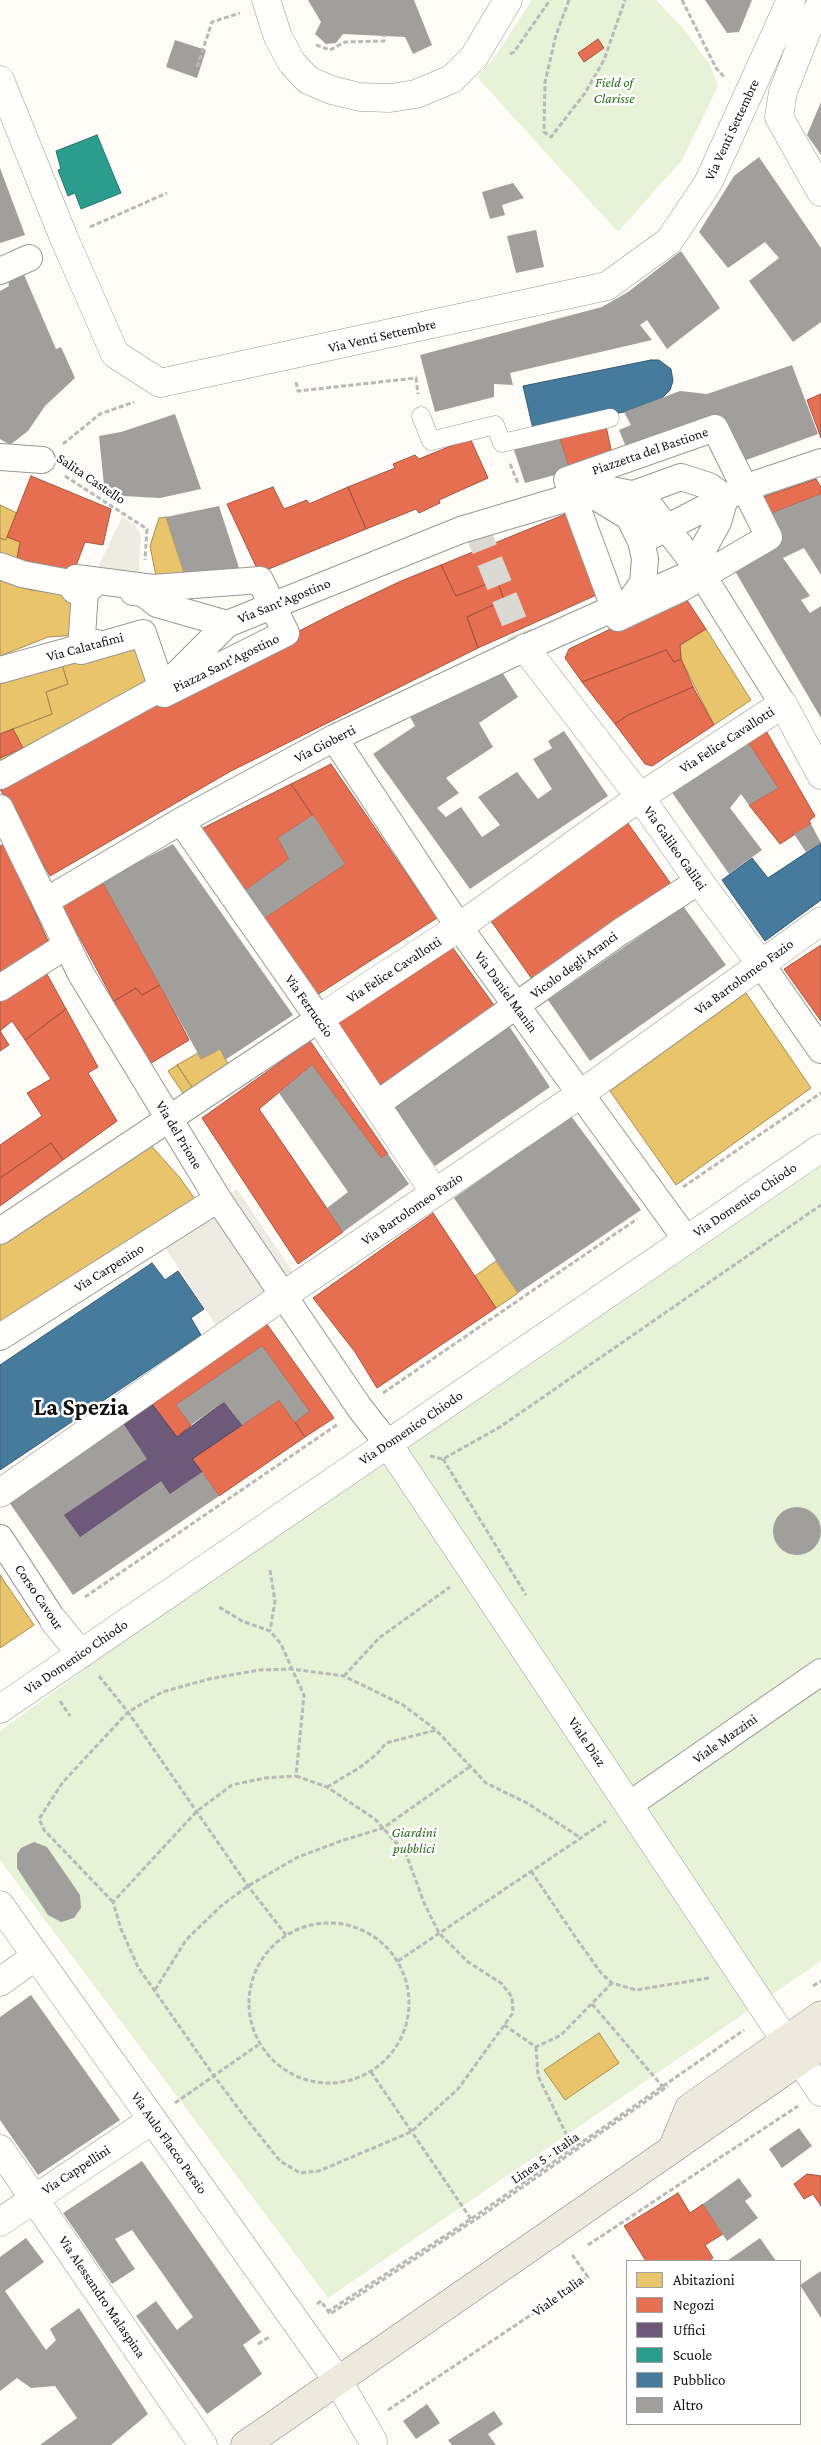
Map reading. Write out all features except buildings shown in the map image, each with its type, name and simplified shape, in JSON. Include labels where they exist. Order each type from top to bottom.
[{"type":"main road","points":[[245,2445],[672,2149],[688,2108],[802,2049],[821,2015]]},
{"type":"street","points":[[266,2],[278,37],[292,63],[308,80],[331,90],[360,97],[390,98],[416,94],[452,79],[474,58],[508,0]]},
{"type":"street","name":"Via Venti Settembre","points":[[0,80],[64,238],[116,354],[160,383],[606,286],[669,240],[708,184],[791,0]]},
{"type":"street","points":[[821,3],[807,30],[783,92],[779,117],[821,192]]},
{"type":"street","points":[[0,271],[29,258]]},
{"type":"street","name":"Piazzetta del Bastione","points":[[580,494],[630,517],[641,541],[645,559],[643,583],[622,605],[618,618],[699,570],[769,537],[735,493],[715,428],[567,480],[580,494],[622,605]]},
{"type":"street","points":[[0,457],[42,460]]},
{"type":"street","points":[[641,541],[735,493],[821,462]]},
{"type":"street","name":"Piazzetta del Bastione","points":[[634,494],[681,477],[735,493]]},
{"type":"street","name":"Piazzetta del Bastione","points":[[580,494],[601,488],[642,496],[668,527],[699,570]]},
{"type":"street","points":[[735,493],[718,522],[699,570],[783,704],[821,775]]},
{"type":"street","name":"Via Sant'Agostino","points":[[0,776],[162,687],[227,624],[461,530],[580,494]]},
{"type":"street","points":[[0,566],[22,574],[75,585],[144,593],[227,624]]},
{"type":"street","name":"Piazza Sant'Agostino","points":[[81,648],[81,651],[142,633],[164,694],[286,633],[260,580],[153,588],[151,595]]},
{"type":"street","points":[[75,585],[74,590],[85,591],[81,648]]},
{"type":"street","name":"Via Calatafimi","points":[[0,670],[135,633],[151,595]]},
{"type":"street","name":"Via Gioberti","points":[[46,901],[181,821],[334,738],[525,648],[622,605]]},
{"type":"street","name":"Via Galileo Galilei","points":[[525,648],[640,797],[698,881],[761,964],[821,1050]]},
{"type":"street","name":"Via Felice Cavallotti","points":[[0,1231],[459,927],[640,797],[783,704]]},
{"type":"street","name":"Via Daniel Manin","points":[[334,738],[459,927],[582,1093],[686,1240]]},
{"type":"street","name":"Via del Prione","points":[[0,808],[7,839],[46,901],[81,974],[218,1199],[360,1409],[388,1444]]},
{"type":"street","name":"Via Ferruccio","points":[[181,821],[319,1019],[435,1193]]},
{"type":"street","name":"Vicolo degli Aranci","points":[[377,1104],[517,1007],[620,932],[698,881]]},
{"type":"street","name":"Via Bartolomeo Fazio","points":[[0,1493],[284,1295],[582,1093],[821,921]]},
{"type":"street","points":[[0,988],[67,945]]},
{"type":"street","name":"Via Domenico Chiodo","points":[[0,1709],[821,1148]]},
{"type":"street","name":"Via Carpenino","points":[[0,1337],[218,1199]]},
{"type":"street","name":"Viale Diaz","points":[[388,1444],[769,2015],[802,2049],[821,2091]]},
{"type":"street","name":"Corso Cavour","points":[[0,1538],[54,1621],[81,1654]]},
{"type":"street","name":"Viale Mazzini","points":[[629,1805],[821,1672]]},
{"type":"street","name":"Via Aulo Flacco Persio","points":[[0,1905],[338,2381],[369,2434]]},
{"type":"street","points":[[0,1982],[36,1956]]},
{"type":"street","name":"Via Cappellini","points":[[0,2222],[152,2120]]},
{"type":"street","name":"Via Alessandro Malaspina","points":[[0,2149],[203,2445]]},
{"type":"lane","points":[[421,416],[431,441],[495,425],[502,443],[610,418]]},
{"type":"path","points":[[569,0],[556,35],[545,82],[544,132],[551,137],[585,93],[604,60],[625,0]]},
{"type":"path","points":[[682,0],[716,68]]},
{"type":"path","points":[[197,67],[212,22],[266,2]]},
{"type":"path","points":[[312,38],[315,44],[330,50],[345,42],[384,41],[384,35]]},
{"type":"path","points":[[81,231],[167,193]]},
{"type":"path","points":[[298,391],[416,378]]},
{"type":"path","name":"Salita Castello","points":[[142,398],[100,414],[42,460],[146,529],[151,595]]},
{"type":"path","points":[[502,443],[529,510]]},
{"type":"path","points":[[85,1598],[821,1094]]},
{"type":"path","points":[[427,1455],[443,1458],[500,1427],[821,1205]]},
{"type":"path","points":[[270,1570],[275,1601],[270,1632]]},
{"type":"path","points":[[344,1676],[379,1638],[437,1595],[473,1572]]},
{"type":"path","points":[[219,1607],[242,1621],[270,1632],[281,1644],[304,1695],[296,1776]]},
{"type":"path","points":[[113,1902],[197,1811],[232,1785],[265,1778],[296,1776],[328,1788],[375,1819],[406,1854],[439,1933],[468,1962],[501,1984],[512,1997],[512,2013],[458,2089],[411,2132],[319,2171],[300,2173],[280,2161],[214,2076],[138,1967],[121,1929],[113,1902],[44,1830],[39,1818],[63,1782],[128,1712],[162,1692],[209,1679],[259,1670],[292,1669],[344,1676],[403,1705],[436,1730],[486,1783],[527,1803],[581,1838]]},
{"type":"path","points":[[109,1689],[128,1712],[248,1886],[286,1935]]},
{"type":"path","points":[[59,1698],[70,1716]]},
{"type":"path","points":[[328,1788],[359,1768],[377,1754],[386,1743],[436,1730]]},
{"type":"path","points":[[155,1990],[186,1940],[221,1906],[248,1886],[298,1858],[340,1841],[383,1828],[471,1766]]},
{"type":"path","points":[[398,1961],[629,1805]]},
{"type":"path","points":[[531,1871],[576,1938],[602,1973],[612,1983],[636,1990],[742,1973]]},
{"type":"path","points":[[335,1923],[359,1928],[381,1942],[398,1961],[408,1984],[409,2009],[406,2026],[404,2034],[390,2055],[371,2072],[347,2081],[322,2083],[297,2077],[276,2063],[258,2046],[250,2020],[249,1996],[255,1972],[267,1951],[286,1935],[309,1925],[335,1923]]},
{"type":"path","points":[[536,2047],[561,2035],[612,1983]]},
{"type":"path","points":[[592,2004],[663,2086]]},
{"type":"path","points":[[321,2301],[328,2313],[471,2219],[769,2015]]},
{"type":"path","name":"Linea 5 - Italia","points":[[328,2313],[480,2216],[769,2015]]},
{"type":"path","points":[[504,2025],[536,2047]]},
{"type":"path","points":[[152,2120],[258,2046]]},
{"type":"path","points":[[536,2047],[538,2076],[573,2148]]},
{"type":"path","points":[[371,2072],[471,2219]]},
{"type":"path","points":[[586,2246],[821,2091]]},
{"type":"path","name":"Viale Italia","points":[[369,2434],[588,2277],[573,2256],[580,2251]]},
{"type":"green space","name":"Field of Clarisse","points":[[532,0],[656,0],[683,28],[710,65],[718,86],[682,160],[618,232],[477,77],[496,55]]},
{"type":"green space","name":"Giardini pubblici","points":[[821,1166],[821,1961],[328,2298],[0,1860],[0,1731],[106,1654]]},
{"type":"shaded area","points":[[122,517],[135,525],[141,535],[138,586],[92,580]]},
{"type":"shaded area","points":[[237,1189],[305,1290],[227,1342],[158,1237]]},
{"type":"tunnel","points":[[475,525],[525,648]]},
{"type":"district","name":"La Spezia","points":[[81,1408]]}]
